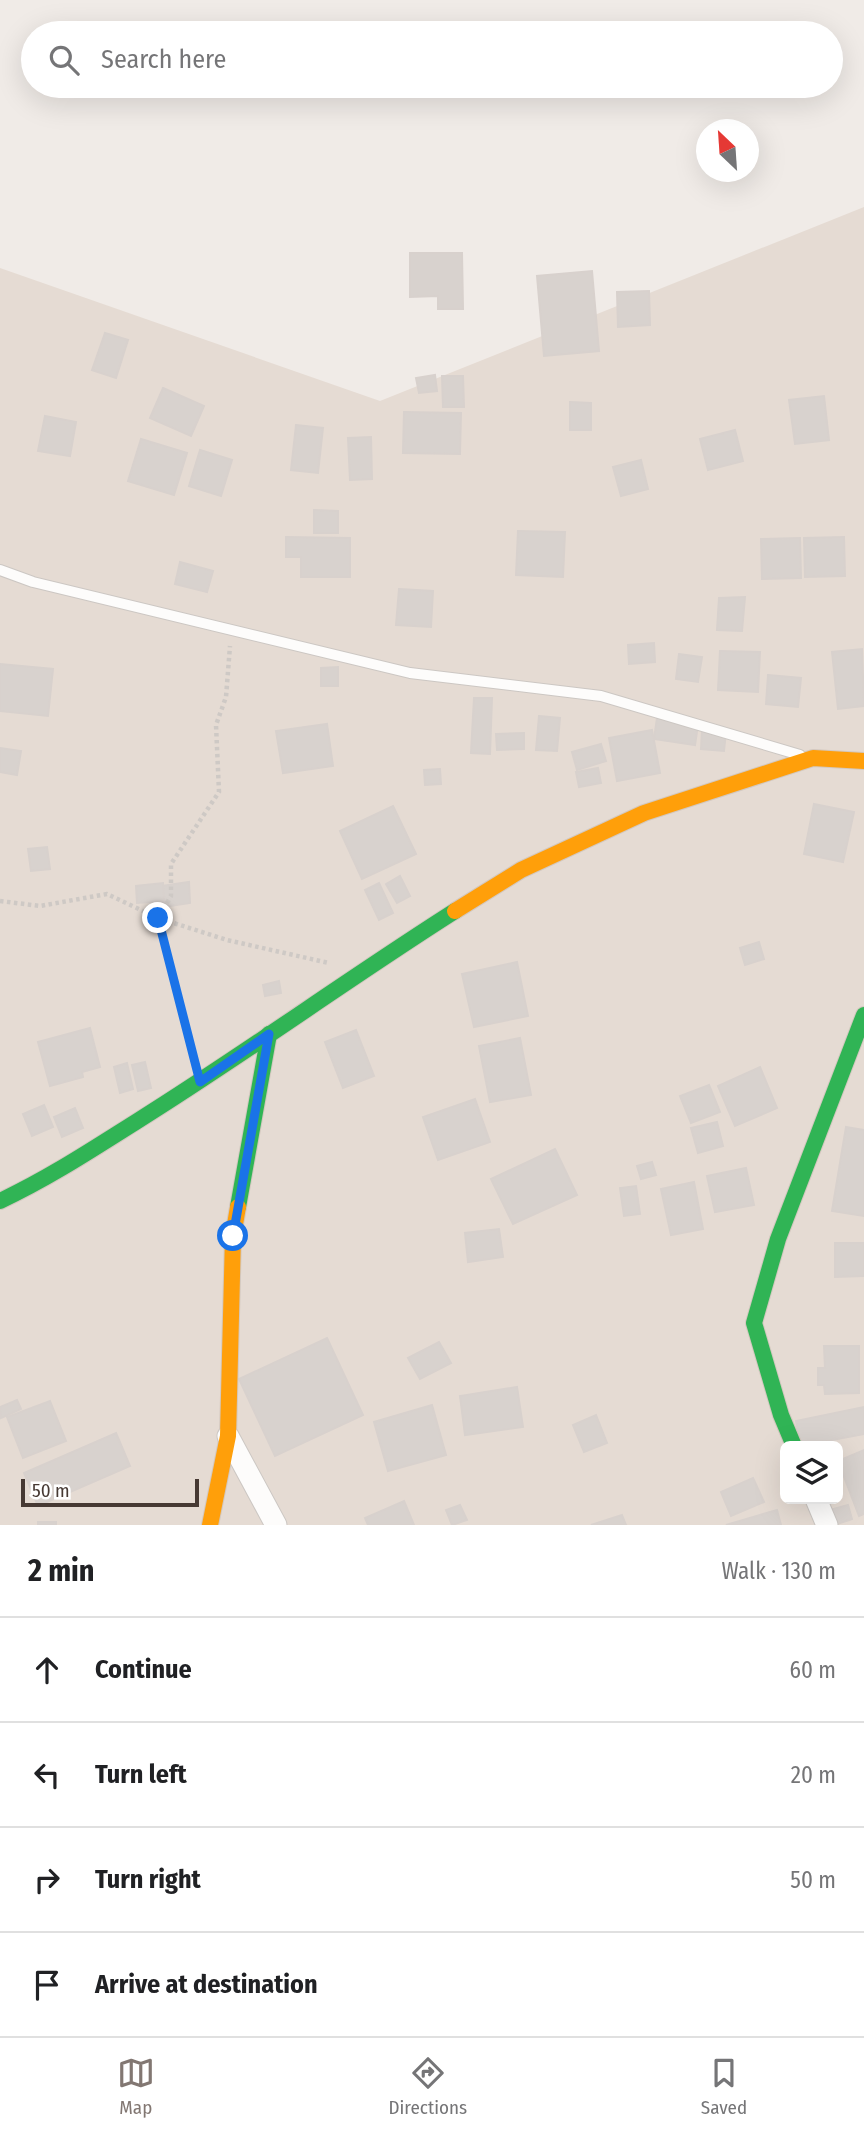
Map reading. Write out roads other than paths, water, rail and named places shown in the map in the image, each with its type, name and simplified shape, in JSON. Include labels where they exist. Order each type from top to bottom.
[{"type":"street","points":[[0,1201],[41,1181],[200,1082],[364,969],[521,870],[644,813],[813,758],[864,761]]},
{"type":"street","points":[[792,1441],[781,1415],[754,1323],[778,1239],[864,1015]]},
{"type":"street","points":[[210,1525],[228,1436],[233,1236],[269,1034]]},
{"type":"street","points":[[228,1436],[276,1525]]},
{"type":"street","points":[[818,1504],[827,1525]]},
{"type":"lane","points":[[0,570],[33,582],[410,673],[601,696],[813,758]]}]
